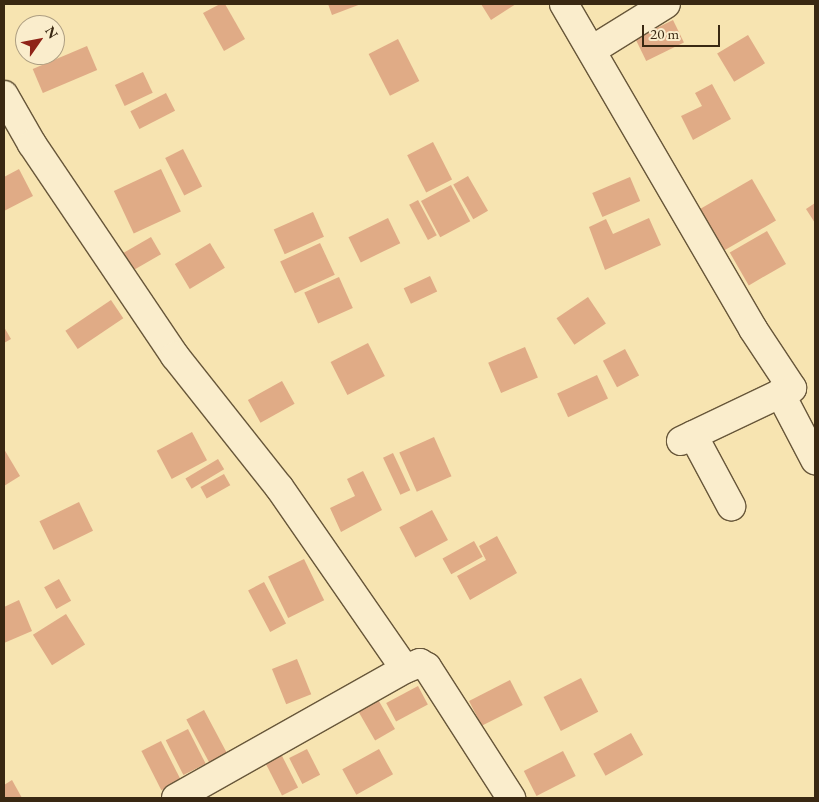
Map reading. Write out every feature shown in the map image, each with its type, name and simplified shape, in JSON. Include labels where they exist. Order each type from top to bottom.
[{"type":"street","points":[[564,4],[753,329],[792,388],[687,438],[731,506]]},
{"type":"street","points":[[592,50],[666,4]]},
{"type":"street","points":[[4,95],[32,144],[138,302],[317,538],[405,669]]},
{"type":"street","points":[[780,393],[815,460]]},
{"type":"street","points":[[176,798],[405,669],[420,663],[427,667],[511,798]]},
{"type":"building","points":[[220,4],[225,4],[245,39],[224,51],[203,13]]},
{"type":"building","points":[[328,4],[361,4],[332,15]]},
{"type":"building","points":[[481,4],[516,4],[491,20]]},
{"type":"building","points":[[673,20],[684,42],[646,61],[635,38]]},
{"type":"building","points":[[748,35],[765,63],[734,82],[717,54]]},
{"type":"building","points":[[398,39],[419,81],[390,96],[369,54]]},
{"type":"building","points":[[87,46],[97,70],[43,93],[33,69],[42,65],[65,65],[65,55]]},
{"type":"building","points":[[143,72],[153,93],[125,106],[115,85]]},
{"type":"building","points":[[712,84],[731,119],[693,140],[681,116],[702,106],[695,93]]},
{"type":"building","points":[[166,93],[175,111],[139,129],[130,111]]},
{"type":"building","points":[[433,142],[452,179],[426,193],[407,155]]},
{"type":"building","points":[[183,149],[202,186],[184,196],[165,158]]},
{"type":"building","points":[[19,169],[33,196],[4,211],[4,177]]},
{"type":"building","points":[[161,169],[181,212],[134,234],[114,191]]},
{"type":"building","points":[[468,176],[488,211],[473,219],[453,185]]},
{"type":"building","points":[[630,177],[640,201],[602,217],[592,193]]},
{"type":"building","points":[[752,179],[776,221],[720,253],[696,212]]},
{"type":"building","points":[[451,185],[470,221],[440,237],[421,201]]},
{"type":"building","points":[[418,200],[437,235],[428,240],[409,205]]},
{"type":"building","points":[[815,203],[815,223],[806,209]]},
{"type":"building","points":[[313,212],[324,237],[285,254],[274,229]]},
{"type":"building","points":[[388,218],[400,243],[361,262],[348,237]]},
{"type":"building","points":[[649,218],[661,245],[605,270],[589,227],[606,219],[613,234]]},
{"type":"building","points":[[767,231],[786,264],[749,285],[730,252]]},
{"type":"building","points":[[151,237],[161,254],[132,271],[122,253]]},
{"type":"building","points":[[210,243],[225,268],[190,289],[175,264]]},
{"type":"building","points":[[320,243],[335,275],[295,293],[280,262]]},
{"type":"building","points":[[430,276],[437,291],[411,304],[404,288]]},
{"type":"building","points":[[339,277],[353,308],[318,324],[304,292]]},
{"type":"building","points":[[588,297],[606,324],[574,345],[556,318]]},
{"type":"building","points":[[111,300],[123,318],[78,349],[65,331]]},
{"type":"building","points":[[4,327],[11,339],[4,343]]},
{"type":"building","points":[[368,343],[385,376],[347,395],[331,362]]},
{"type":"building","points":[[525,347],[538,377],[501,393],[488,363]]},
{"type":"building","points":[[625,349],[639,375],[617,387],[603,361]]},
{"type":"building","points":[[597,375],[608,399],[568,417],[557,394]]},
{"type":"building","points":[[282,381],[295,404],[260,423],[248,400]]},
{"type":"building","points":[[192,432],[207,460],[172,479],[157,451]]},
{"type":"building","points":[[434,437],[451,476],[417,492],[399,452]]},
{"type":"building","points":[[4,449],[20,476],[4,486]]},
{"type":"building","points":[[393,453],[410,490],[400,495],[383,458]]},
{"type":"building","points":[[218,459],[224,469],[192,489],[185,479]]},
{"type":"building","points":[[363,471],[382,510],[341,532],[330,508],[355,496],[347,479]]},
{"type":"building","points":[[224,474],[230,485],[207,498],[200,487]]},
{"type":"building","points":[[79,502],[93,531],[53,550],[39,521]]},
{"type":"building","points":[[432,510],[448,540],[415,557],[399,527]]},
{"type":"building","points":[[497,536],[517,573],[470,600],[457,576],[486,560],[479,546]]},
{"type":"building","points":[[474,541],[483,557],[451,574],[443,558]]},
{"type":"building","points":[[304,559],[324,600],[288,618],[268,577]]},
{"type":"building","points":[[59,579],[71,601],[56,609],[44,587]]},
{"type":"building","points":[[264,582],[286,623],[270,632],[248,590]]},
{"type":"building","points":[[19,600],[32,631],[4,643],[4,607]]},
{"type":"building","points":[[66,614],[85,645],[52,665],[33,635]]},
{"type":"building","points":[[297,659],[311,694],[286,704],[272,669]]},
{"type":"building","points":[[581,678],[598,712],[561,731],[544,697]]},
{"type":"building","points":[[510,680],[523,705],[482,726],[469,701]]},
{"type":"building","points":[[418,686],[428,705],[396,721],[386,703]]},
{"type":"building","points":[[376,696],[395,729],[375,740],[356,708]]},
{"type":"building","points":[[204,710],[227,753],[209,763],[186,719]]},
{"type":"building","points":[[188,729],[206,764],[183,775],[166,740]]},
{"type":"building","points":[[631,733],[643,755],[606,776],[593,754]]},
{"type":"building","points":[[161,741],[181,780],[161,790],[141,751]]},
{"type":"building","points":[[307,749],[320,775],[302,784],[289,758]]},
{"type":"building","points":[[379,749],[393,774],[356,795],[342,769]]},
{"type":"building","points":[[279,750],[298,787],[282,796],[263,758]]},
{"type":"building","points":[[563,751],[576,776],[537,796],[524,771]]},
{"type":"building","points":[[12,780],[22,798],[4,798],[4,785]]}]
